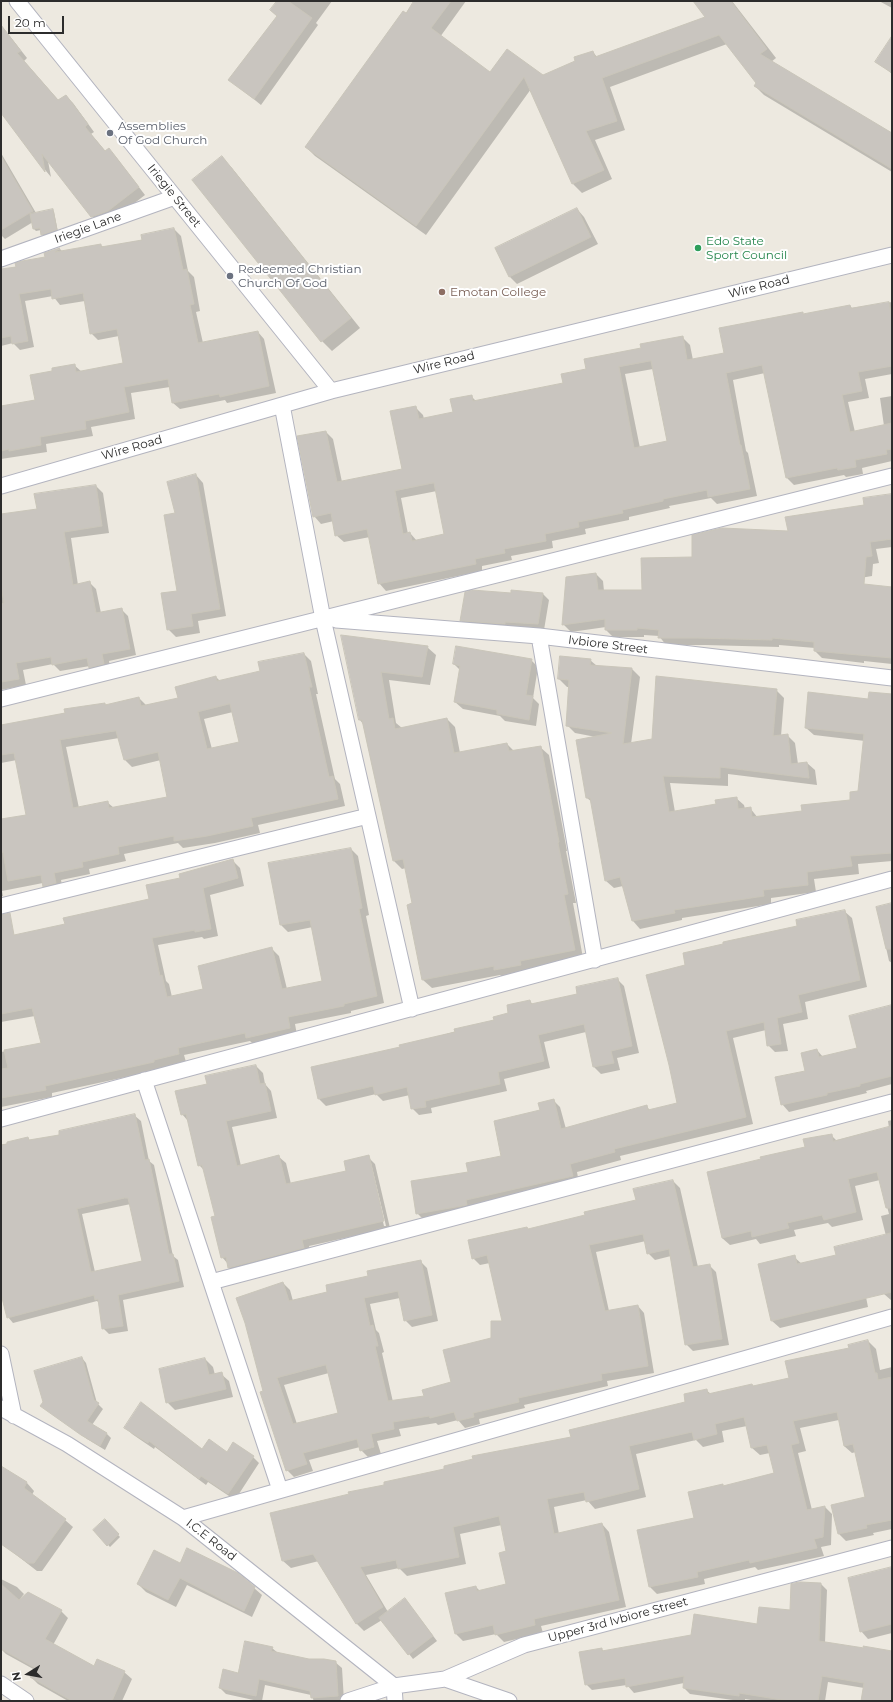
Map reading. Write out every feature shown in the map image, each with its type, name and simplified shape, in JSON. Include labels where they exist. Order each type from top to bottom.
[{"type":"street","name":"Iriegie Street","points":[[17,1],[331,391]]},
{"type":"street","name":"Iriegie Lane","points":[[1,259],[175,197]]},
{"type":"street","name":"Wire Road","points":[[1,486],[331,391],[892,255]]},
{"type":"street","points":[[282,405],[323,620],[412,1009]]},
{"type":"street","points":[[1,700],[892,476]]},
{"type":"street","name":"Ivbiore Street","points":[[323,620],[539,636],[892,678]]},
{"type":"street","points":[[539,636],[594,960]]},
{"type":"street","points":[[1,906],[368,816]]},
{"type":"street","points":[[1,1119],[892,879]]},
{"type":"street","points":[[144,1080],[280,1490]]},
{"type":"street","points":[[212,1282],[892,1102]]},
{"type":"street","points":[[183,1518],[892,1317]]},
{"type":"street","points":[[1,1354],[14,1416]]},
{"type":"street","name":"I.C.E Road","points":[[1,1408],[67,1444],[183,1518],[394,1686]]},
{"type":"street","name":"Upper 3rd Ivbiore Street","points":[[348,1701],[394,1686],[445,1679],[524,1645],[892,1548]]},
{"type":"street","points":[[445,1679],[509,1701]]},
{"type":"street","points":[[1,1684],[26,1701]]},
{"type":"street","points":[[394,1686],[395,1701]]},
{"type":"building","points":[[277,1],[288,1],[312,18],[254,99],[228,80],[277,16],[270,10]]},
{"type":"building","points":[[414,1],[451,1],[431,28],[490,72],[507,49],[543,75],[575,61],[574,57],[593,51],[595,57],[705,17],[693,1],[731,1],[767,49],[760,54],[892,133],[892,169],[754,86],[756,83],[719,35],[602,78],[617,121],[586,131],[604,170],[572,184],[524,77],[416,226],[305,147],[403,11],[406,13]]},
{"type":"building","points":[[1,25],[21,51],[17,53],[58,100],[66,95],[88,124],[85,127],[105,151],[109,148],[139,187],[108,211],[91,217],[42,154],[45,172],[1,113]]},
{"type":"building","points":[[892,36],[892,73],[875,62]]},
{"type":"building","points":[[1,156],[33,211],[1,230]]},
{"type":"building","points":[[222,156],[351,318],[321,342],[192,180]]},
{"type":"building","points":[[577,208],[591,237],[509,277],[495,248]]},
{"type":"building","points":[[53,209],[57,230],[41,235],[40,228],[33,229],[30,214]]},
{"type":"building","points":[[174,228],[183,270],[187,269],[194,304],[190,305],[198,343],[258,331],[269,386],[220,397],[219,394],[172,403],[168,379],[124,387],[129,412],[85,421],[86,429],[40,437],[41,445],[1,451],[1,406],[35,400],[30,375],[52,371],[52,368],[75,364],[76,372],[123,363],[117,329],[90,334],[83,293],[52,299],[51,289],[19,294],[28,341],[12,344],[11,336],[1,338],[1,269],[16,267],[15,263],[22,261],[45,257],[44,253],[60,248],[55,252],[101,244],[101,247],[142,240],[141,235]]},
{"type":"building","points":[[889,302],[892,321],[892,366],[858,372],[862,391],[842,395],[850,432],[892,423],[892,449],[886,450],[887,454],[855,460],[856,467],[838,470],[837,468],[786,478],[762,365],[726,373],[750,489],[708,497],[707,490],[663,499],[663,501],[622,510],[623,513],[578,522],[579,527],[545,534],[546,541],[504,549],[505,553],[475,559],[476,564],[378,584],[367,529],[335,536],[331,513],[313,517],[297,436],[326,431],[337,482],[402,469],[390,411],[416,406],[419,419],[453,412],[450,399],[472,395],[473,401],[563,383],[561,374],[586,369],[584,359],[641,348],[640,344],[683,336],[687,360],[724,353],[719,328],[803,312],[803,314],[850,305],[851,308]],"holes":[[[651,361],[667,441],[634,448],[619,367]],[[434,483],[444,534],[412,541],[410,532],[403,534],[395,491]]]},
{"type":"building","points":[[196,474],[220,609],[191,614],[193,626],[167,630],[161,593],[177,591],[164,515],[175,513],[167,482]]},
{"type":"building","points":[[96,485],[102,526],[64,532],[73,585],[90,581],[96,613],[122,608],[130,649],[102,654],[104,664],[89,668],[87,658],[52,665],[51,657],[16,663],[19,679],[1,682],[1,604],[4,603],[1,586],[1,514],[37,509],[34,494]]},
{"type":"building","points":[[892,494],[892,539],[870,542],[872,556],[866,557],[864,584],[892,587],[892,658],[814,651],[814,642],[772,638],[772,640],[658,638],[659,630],[637,628],[637,630],[605,630],[605,619],[562,625],[566,577],[596,573],[598,590],[642,590],[641,558],[692,557],[692,535],[722,528],[788,531],[785,517],[864,505],[863,498]]},
{"type":"building","points":[[472,590],[511,593],[511,590],[543,593],[538,624],[505,622],[505,624],[460,621],[465,592]]},
{"type":"building","points":[[341,635],[428,646],[422,677],[381,672],[389,719],[393,718],[395,729],[447,718],[454,753],[507,743],[509,751],[541,746],[568,894],[564,895],[575,950],[520,961],[521,965],[494,970],[494,966],[422,980],[407,905],[412,903],[403,859],[393,861],[362,720],[359,720]]},
{"type":"building","points":[[456,646],[532,659],[526,695],[533,696],[529,720],[497,714],[497,710],[454,702],[460,666],[453,664]]},
{"type":"building","points":[[304,653],[312,687],[309,687],[329,777],[333,776],[338,799],[251,818],[253,826],[207,836],[174,841],[174,836],[118,847],[119,854],[82,862],[83,867],[54,873],[56,883],[43,887],[41,875],[8,881],[3,852],[1,853],[1,819],[26,815],[14,753],[1,755],[1,725],[65,713],[64,709],[105,703],[105,705],[139,697],[141,706],[178,698],[175,687],[216,676],[217,681],[260,671],[258,662]],"holes":[[[230,704],[239,742],[207,749],[198,712]],[[116,731],[124,760],[158,752],[167,797],[109,808],[108,801],[73,808],[60,740]]]},
{"type":"building","points":[[560,656],[591,659],[590,665],[632,668],[623,744],[652,739],[656,676],[777,689],[773,736],[788,734],[791,764],[807,762],[809,778],[720,767],[720,778],[663,776],[669,812],[716,804],[715,800],[737,797],[738,809],[751,807],[752,817],[802,811],[801,805],[850,800],[850,792],[858,791],[864,734],[805,728],[808,692],[868,699],[869,692],[892,694],[892,853],[850,856],[852,866],[807,872],[808,885],[763,890],[764,896],[674,910],[675,913],[632,921],[620,877],[605,881],[590,798],[586,798],[576,740],[612,733],[566,726],[569,680],[558,679]]},
{"type":"building","points":[[351,848],[362,908],[359,909],[377,996],[344,1004],[344,1006],[288,1017],[290,1028],[246,1038],[245,1033],[178,1048],[179,1054],[154,1060],[154,1062],[45,1086],[46,1090],[1,1098],[1,1069],[8,1068],[4,1050],[41,1043],[32,1008],[1,1014],[1,915],[10,913],[14,935],[65,924],[63,918],[149,899],[146,885],[180,878],[179,874],[233,859],[238,878],[203,888],[211,929],[195,932],[195,930],[152,938],[160,976],[162,975],[167,997],[203,989],[198,966],[272,947],[282,989],[322,981],[310,920],[280,925],[268,863]]},
{"type":"building","points":[[892,903],[892,949],[886,949],[876,907]]},
{"type":"building","points":[[845,910],[860,980],[798,995],[802,1012],[777,1018],[781,1044],[767,1046],[764,1022],[726,1031],[746,1117],[614,1149],[615,1152],[570,1164],[573,1176],[466,1200],[467,1205],[416,1214],[411,1181],[468,1172],[466,1163],[501,1156],[494,1121],[540,1110],[538,1103],[554,1099],[561,1129],[647,1105],[648,1110],[677,1103],[646,975],[685,965],[683,953],[723,944],[723,942],[797,926],[796,920]]},
{"type":"building","points":[[618,978],[632,1046],[611,1051],[614,1063],[593,1067],[584,1024],[538,1035],[544,1061],[498,1072],[500,1084],[425,1101],[426,1107],[411,1109],[407,1087],[375,1095],[373,1086],[318,1099],[311,1067],[400,1047],[399,1045],[455,1032],[454,1029],[494,1020],[493,1017],[508,1013],[507,1005],[530,1000],[531,1004],[577,994],[576,987]]},
{"type":"building","points":[[892,1005],[892,1076],[860,1084],[860,1086],[827,1093],[827,1095],[781,1105],[775,1077],[805,1071],[801,1053],[817,1049],[819,1057],[857,1048],[849,1016]]},
{"type":"building","points":[[256,1065],[260,1084],[265,1083],[271,1111],[226,1121],[237,1166],[279,1155],[286,1184],[346,1171],[344,1161],[369,1155],[384,1221],[302,1240],[304,1248],[228,1268],[226,1257],[221,1258],[211,1217],[215,1216],[202,1165],[198,1166],[186,1114],[181,1115],[175,1091],[207,1084],[205,1076]]},
{"type":"building","points":[[135,1114],[145,1160],[149,1159],[169,1254],[173,1254],[179,1281],[118,1295],[123,1326],[102,1329],[98,1299],[95,1300],[94,1295],[7,1318],[1,1294],[1,1145],[28,1137],[29,1140],[59,1135],[59,1131]],"holes":[[[128,1198],[142,1261],[91,1272],[77,1209]]]},
{"type":"building","points":[[892,1126],[892,1208],[886,1208],[877,1172],[848,1179],[856,1212],[824,1220],[822,1215],[787,1223],[789,1228],[752,1237],[751,1231],[722,1238],[707,1172],[761,1159],[760,1157],[805,1147],[803,1139],[832,1134],[833,1141]]},
{"type":"building","points":[[673,1180],[693,1267],[710,1264],[722,1339],[685,1345],[669,1249],[647,1254],[643,1234],[589,1245],[605,1311],[638,1305],[648,1366],[601,1374],[602,1380],[518,1398],[519,1402],[473,1413],[474,1417],[457,1421],[454,1412],[430,1418],[429,1416],[393,1422],[394,1429],[371,1434],[374,1447],[360,1451],[357,1439],[303,1453],[307,1464],[286,1471],[260,1392],[263,1391],[245,1323],[236,1298],[283,1282],[289,1301],[327,1292],[326,1285],[368,1276],[367,1271],[421,1260],[432,1315],[404,1321],[398,1291],[364,1298],[370,1326],[373,1325],[378,1346],[375,1346],[388,1401],[424,1396],[422,1390],[451,1382],[443,1350],[491,1338],[491,1321],[502,1321],[487,1255],[472,1259],[468,1240],[527,1227],[528,1229],[585,1215],[584,1212],[636,1200],[633,1189]],"holes":[[[326,1365],[338,1413],[293,1424],[277,1378]]]},
{"type":"building","points":[[892,1233],[892,1292],[771,1321],[758,1264],[795,1255],[797,1264],[836,1255],[834,1247]]},
{"type":"building","points":[[868,1340],[875,1373],[877,1373],[878,1380],[892,1377],[892,1520],[866,1525],[867,1528],[838,1534],[831,1505],[865,1497],[853,1444],[844,1446],[837,1412],[793,1421],[799,1443],[791,1445],[807,1510],[825,1506],[823,1537],[814,1539],[817,1548],[750,1563],[749,1560],[697,1572],[698,1577],[649,1587],[637,1530],[694,1518],[688,1492],[723,1484],[723,1486],[774,1473],[767,1445],[751,1448],[744,1417],[715,1424],[717,1434],[694,1440],[692,1432],[629,1446],[639,1489],[586,1502],[584,1492],[547,1499],[554,1534],[602,1523],[619,1600],[534,1619],[535,1625],[495,1635],[493,1625],[455,1634],[445,1593],[476,1586],[477,1591],[506,1584],[499,1553],[506,1551],[499,1516],[453,1527],[459,1557],[398,1569],[396,1560],[360,1567],[383,1607],[356,1624],[313,1554],[282,1561],[270,1513],[349,1494],[348,1492],[384,1485],[384,1482],[444,1469],[444,1466],[473,1459],[472,1456],[571,1437],[569,1430],[685,1402],[684,1394],[707,1389],[708,1394],[752,1384],[753,1386],[789,1378],[785,1361],[849,1348],[848,1345]]},
{"type":"building","points":[[82,1357],[94,1400],[99,1403],[87,1421],[107,1433],[100,1446],[81,1435],[40,1406],[43,1402],[34,1371]]},
{"type":"building","points":[[205,1358],[209,1375],[222,1372],[226,1389],[166,1403],[159,1369]]},
{"type":"building","points":[[141,1402],[202,1449],[209,1439],[227,1452],[233,1442],[254,1456],[228,1494],[201,1476],[199,1479],[149,1441],[148,1443],[124,1428]]},
{"type":"building","points":[[1,1466],[27,1482],[24,1488],[66,1519],[34,1563],[28,1563],[1,1544]]},
{"type":"building","points":[[105,1519],[119,1534],[107,1546],[93,1530]]},
{"type":"building","points":[[187,1548],[238,1573],[255,1587],[244,1611],[180,1578],[168,1600],[137,1584],[154,1550],[180,1563]]},
{"type":"building","points":[[892,1567],[892,1624],[860,1632],[848,1578]]},
{"type":"building","points":[[800,1582],[821,1583],[819,1641],[892,1651],[892,1701],[861,1701],[864,1683],[822,1676],[818,1701],[788,1701],[739,1693],[739,1696],[683,1688],[684,1676],[626,1687],[625,1678],[585,1685],[579,1652],[602,1648],[602,1651],[691,1635],[694,1614],[757,1624],[759,1607],[790,1610],[791,1584]]},
{"type":"building","points":[[1,1584],[19,1600],[28,1592],[62,1610],[45,1639],[94,1666],[97,1659],[125,1671],[112,1701],[72,1701],[30,1677],[35,1668],[1,1649]]},
{"type":"building","points":[[405,1598],[433,1636],[408,1655],[379,1618]]},
{"type":"building","points":[[245,1641],[273,1647],[271,1651],[309,1659],[336,1661],[338,1696],[311,1698],[310,1691],[259,1679],[256,1696],[219,1688],[223,1669],[238,1673]]},
{"type":"place","name":"Assemblies Of God Church","points":[[110,133]]},
{"type":"place","name":"Edo State Sport Council","points":[[698,248]]},
{"type":"place","name":"Redeemed Christian Church Of God","points":[[230,276]]},
{"type":"place","name":"Emotan College","points":[[442,292]]}]
